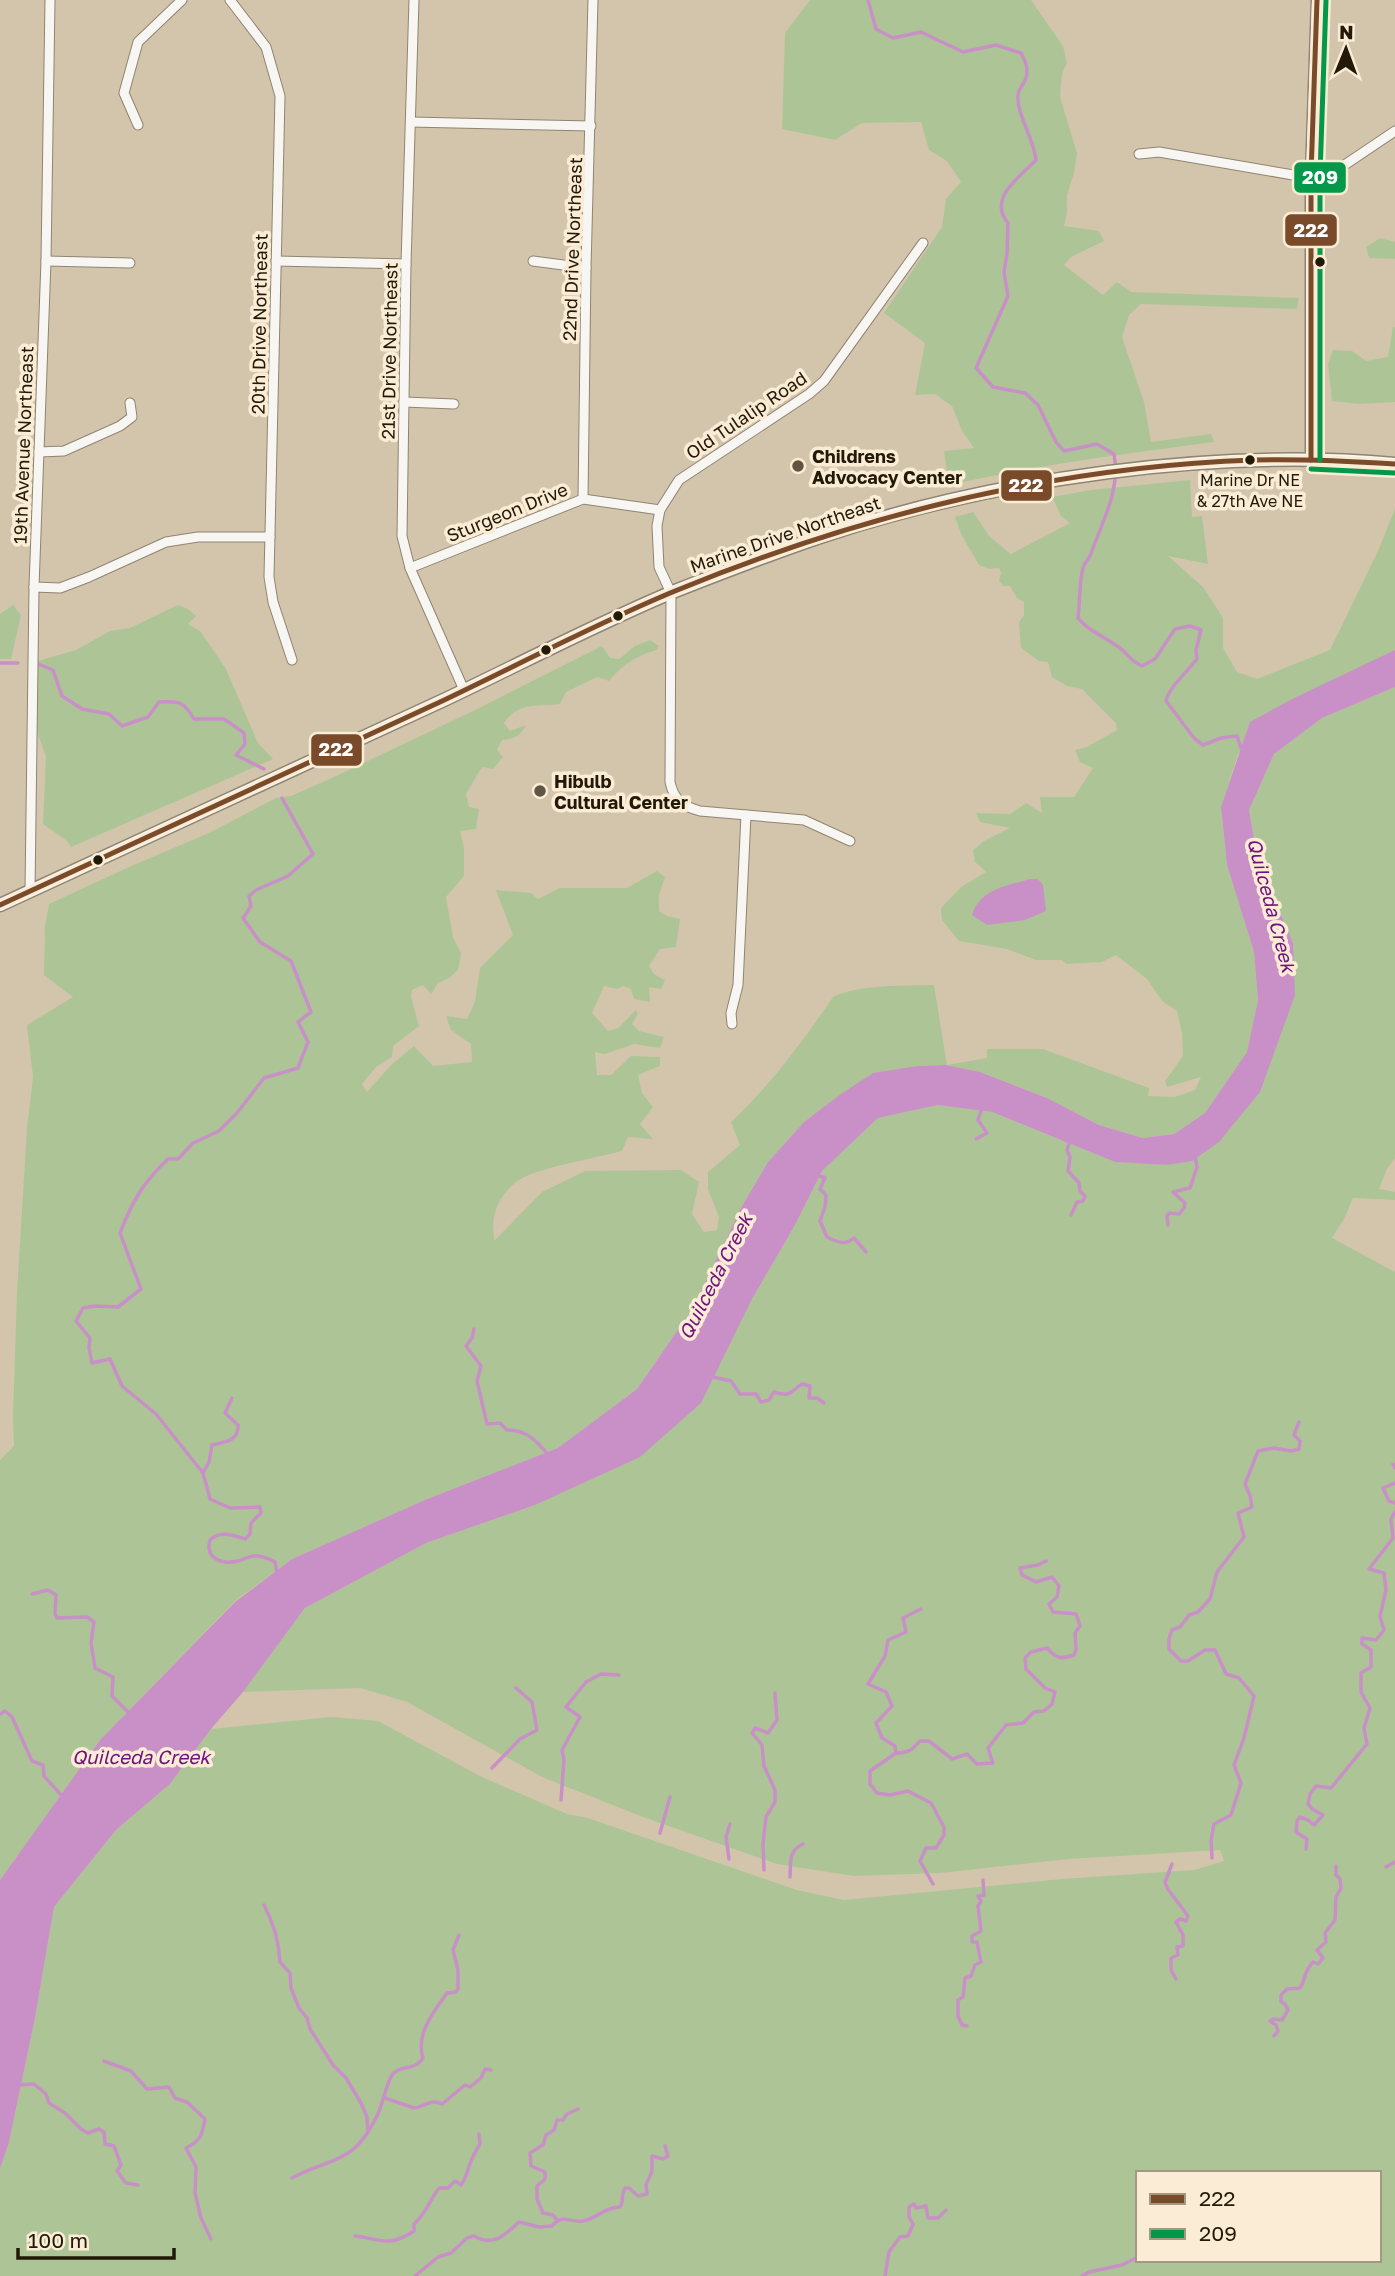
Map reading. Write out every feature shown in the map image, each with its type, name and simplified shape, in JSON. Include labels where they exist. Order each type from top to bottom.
[{"type":"main road","name":"Marine Drive Northeast","points":[[0,905],[671,593],[830,534],[954,501],[1043,483],[1171,465],[1311,460],[1395,464]]},
{"type":"street","name":"19th Avenue Northeast","points":[[30,891],[34,587],[46,261],[50,0]]},
{"type":"street","points":[[138,125],[124,93],[138,42],[182,0]]},
{"type":"street","name":"20th Drive Northeast","points":[[229,0],[266,47],[280,96],[269,577],[273,602],[292,660]]},
{"type":"street","name":"21st Drive Northeast","points":[[414,0],[402,536],[410,568],[464,690]]},
{"type":"street","name":"22nd Drive Northeast","points":[[583,499],[593,0]]},
{"type":"street","points":[[1311,460],[1311,176],[1317,0]]},
{"type":"street","points":[[411,122],[591,127]]},
{"type":"street","points":[[1139,154],[1158,152],[1311,176],[1340,168],[1395,131]]},
{"type":"street","name":"Old Tulalip Road","points":[[660,510],[680,481],[809,394],[824,381],[923,243]]},
{"type":"street","points":[[46,261],[130,263]]},
{"type":"street","points":[[276,261],[406,264]]},
{"type":"street","points":[[533,261],[586,268]]},
{"type":"street","points":[[404,402],[454,404]]},
{"type":"street","points":[[38,452],[64,451],[120,426],[132,417],[130,403]]},
{"type":"street","name":"Sturgeon Drive","points":[[410,568],[583,499],[660,510]]},
{"type":"street","points":[[660,510],[656,540],[659,567],[671,593],[670,782],[678,802],[700,811],[804,821],[850,841]]},
{"type":"street","points":[[34,587],[60,588],[166,542],[198,537],[270,537]]},
{"type":"street","points":[[732,1024],[731,1013],[738,985],[746,815]]},
{"type":"green space","points":[[810,0],[1031,0],[1063,46],[1067,63],[1062,74],[1060,97],[1077,153],[1067,195],[1064,226],[1099,231],[1104,241],[1071,257],[1064,265],[1103,295],[1117,282],[1131,292],[1299,298],[1297,309],[1141,304],[1129,315],[1122,337],[1144,402],[1151,442],[1211,434],[1214,442],[1048,466],[949,485],[944,451],[974,448],[962,431],[952,406],[935,394],[915,395],[925,343],[884,313],[942,227],[946,199],[961,182],[947,161],[929,150],[921,122],[862,123],[835,140],[782,129],[785,33]]},
{"type":"green space","points":[[1380,238],[1395,242],[1395,259],[1369,258],[1366,247]]},
{"type":"green space","points":[[1393,327],[1395,402],[1359,404],[1332,401],[1328,364],[1333,350],[1352,351],[1366,361],[1388,357]]},
{"type":"green space","points":[[1190,480],[1192,517],[1202,516],[1208,564],[1168,556],[1203,587],[1223,618],[1223,648],[1237,672],[1257,679],[1330,650],[1378,551],[1395,509],[1395,650],[1366,666],[1238,754],[1221,808],[1227,865],[1254,952],[1258,1000],[1247,1052],[1205,1113],[1174,1134],[1143,1138],[1099,1125],[1047,1098],[980,1072],[946,1065],[918,1066],[838,1096],[804,1122],[768,1162],[742,1206],[693,1308],[637,1389],[558,1448],[427,1499],[292,1559],[235,1601],[100,1740],[0,1880],[0,1460],[14,1446],[17,1292],[27,1128],[33,1077],[27,1025],[73,997],[44,975],[45,926],[49,904],[209,833],[276,798],[291,796],[334,777],[602,646],[610,658],[619,659],[635,646],[650,640],[659,646],[656,650],[630,662],[609,681],[597,677],[566,692],[560,704],[523,708],[504,723],[510,731],[526,725],[517,736],[502,740],[497,750],[503,757],[493,769],[482,767],[466,794],[469,807],[479,809],[476,829],[460,831],[464,848],[464,876],[446,897],[453,937],[461,953],[458,970],[438,983],[431,994],[423,985],[412,990],[411,997],[419,1026],[393,1046],[392,1057],[376,1067],[362,1084],[367,1092],[391,1065],[414,1046],[433,1066],[472,1062],[471,1044],[451,1030],[446,1016],[467,1019],[475,1002],[480,968],[513,935],[496,890],[531,893],[538,899],[560,888],[627,888],[657,871],[665,877],[659,895],[659,911],[680,919],[676,947],[660,949],[649,966],[654,974],[665,980],[661,989],[649,987],[650,1002],[634,999],[631,989],[623,986],[617,989],[604,986],[592,1013],[608,1031],[618,1028],[636,1010],[638,1014],[632,1024],[639,1031],[664,1037],[660,1048],[634,1044],[605,1054],[595,1052],[597,1075],[611,1075],[631,1056],[660,1057],[660,1066],[638,1075],[642,1093],[653,1107],[640,1124],[653,1139],[628,1137],[622,1151],[536,1172],[516,1182],[503,1196],[496,1209],[494,1241],[542,1192],[585,1171],[681,1170],[699,1182],[692,1214],[704,1232],[717,1230],[719,1217],[708,1189],[708,1172],[740,1145],[731,1122],[785,1062],[833,997],[856,990],[934,985],[947,1065],[987,1058],[987,1049],[1043,1049],[1149,1088],[1148,1096],[1175,1097],[1195,1090],[1201,1077],[1167,1087],[1165,1081],[1183,1056],[1177,1011],[1162,1001],[1147,979],[1116,955],[1102,962],[1066,964],[1062,960],[1036,960],[1007,949],[959,941],[942,920],[941,908],[961,887],[986,872],[975,862],[973,850],[984,841],[1010,828],[980,822],[976,813],[1010,814],[1026,803],[1042,813],[1040,797],[1074,797],[1093,768],[1080,762],[1075,750],[1087,747],[1117,730],[1116,723],[1082,689],[1067,686],[1052,677],[1048,662],[1039,661],[1021,648],[1019,622],[1024,615],[1024,602],[1017,598],[1010,586],[1003,586],[999,580],[999,568],[989,569],[979,565],[962,536],[955,517],[973,512],[990,537],[1011,554],[1070,523],[1061,516],[1052,497],[1091,490]]},
{"type":"green space","points":[[13,605],[21,615],[11,659],[0,659],[0,614]]},
{"type":"green space","points":[[178,605],[196,616],[188,624],[201,632],[226,669],[258,743],[273,759],[71,847],[43,824],[46,757],[35,726],[38,661],[76,650],[110,631],[130,628]]},
{"type":"green space","points":[[1395,687],[1395,1158],[1379,1189],[1395,1192],[1395,1200],[1353,1198],[1332,1238],[1395,1272],[1395,2276],[0,2276],[0,2169],[9,2142],[35,2018],[54,1907],[116,1830],[170,1784],[211,1729],[331,1717],[378,1721],[482,1777],[567,1814],[588,1818],[797,1890],[844,1900],[1062,1879],[1194,1870],[1224,1861],[1220,1850],[1069,1859],[941,1873],[854,1876],[777,1864],[643,1817],[542,1777],[407,1702],[360,1688],[243,1692],[305,1608],[426,1543],[535,1505],[751,1301],[795,1225],[822,1171],[878,1118],[938,1105],[992,1112],[1115,1162],[1166,1165],[1219,1142],[1293,943],[1258,861],[1249,810],[1274,754],[1322,718]]},
{"type":"water","name":"Quilceda Creek","points":[[1395,650],[1395,687],[1322,718],[1274,754],[1249,810],[1258,861],[1293,943],[1295,995],[1260,1092],[1219,1142],[1192,1161],[1166,1165],[1115,1162],[992,1112],[938,1105],[878,1118],[822,1171],[795,1225],[751,1301],[701,1403],[640,1457],[535,1505],[426,1543],[305,1608],[170,1784],[116,1830],[54,1907],[35,2018],[9,2142],[0,2169],[0,1880],[100,1740],[235,1602],[292,1559],[427,1499],[558,1448],[637,1389],[693,1308],[742,1206],[768,1162],[804,1122],[873,1073],[946,1065],[980,1072],[1047,1098],[1099,1125],[1143,1138],[1174,1134],[1205,1113],[1247,1052],[1258,1000],[1254,952],[1227,865],[1221,807],[1250,722]]},
{"type":"water","points":[[1030,879],[1038,879],[1043,885],[1046,911],[1025,920],[987,925],[972,915],[981,899],[988,894]]},
{"type":"waterway","points":[[868,0],[876,29],[893,38],[921,32],[963,52],[996,45],[1021,53],[1023,57],[1027,72],[1018,92],[1018,102],[1036,160],[1008,188],[1003,197],[1001,205],[1008,223],[1004,272],[1008,296],[976,368],[993,387],[1025,393],[1038,405],[1056,442],[1064,451],[1097,444],[1114,454],[1113,493],[1091,554],[1084,564],[1078,618],[1142,666],[1155,659],[1175,629],[1190,626],[1201,630],[1196,650],[1197,659],[1175,685],[1166,701],[1194,738],[1203,745],[1221,738],[1237,736],[1241,748]]},
{"type":"waterway","points":[[0,663],[18,663]]},
{"type":"waterway","points":[[38,664],[53,670],[62,696],[82,709],[109,714],[122,726],[148,717],[159,702],[180,703],[194,719],[224,719],[244,733],[245,744],[236,755],[264,769]]},
{"type":"waterway","points":[[277,1573],[275,1562],[262,1557],[252,1556],[226,1562],[212,1556],[210,1540],[222,1534],[245,1539],[250,1534],[251,1523],[261,1513],[260,1507],[230,1508],[210,1499],[203,1473],[156,1414],[122,1386],[110,1359],[92,1363],[90,1338],[76,1321],[83,1308],[118,1307],[141,1289],[120,1233],[134,1202],[151,1176],[168,1159],[178,1159],[193,1143],[219,1131],[264,1078],[298,1068],[308,1042],[298,1022],[311,1012],[291,961],[260,942],[243,918],[251,906],[249,896],[256,890],[288,876],[313,854],[282,798]]},
{"type":"waterway","points":[[976,1139],[987,1133],[978,1120],[982,1108]]},
{"type":"waterway","points":[[1070,1141],[1067,1150],[1070,1157],[1068,1171],[1079,1183],[1080,1191],[1085,1196],[1083,1201],[1077,1202],[1071,1215]]},
{"type":"waterway","points":[[1168,1225],[1167,1215],[1179,1214],[1184,1208],[1185,1203],[1173,1192],[1190,1188],[1197,1167],[1195,1156]]},
{"type":"waterway","points":[[817,1175],[825,1178],[820,1189],[826,1195],[820,1221],[827,1237],[844,1243],[854,1238],[866,1252]]},
{"type":"waterway","points":[[474,1329],[466,1346],[481,1366],[477,1381],[487,1424],[500,1423],[507,1430],[526,1434],[549,1456]]},
{"type":"waterway","points":[[713,1377],[731,1381],[740,1394],[756,1394],[761,1402],[769,1400],[774,1392],[788,1394],[802,1384],[810,1386],[809,1398],[817,1398],[824,1403]]},
{"type":"waterway","points":[[203,1473],[209,1462],[212,1445],[234,1438],[238,1430],[238,1425],[225,1413],[232,1398]]},
{"type":"waterway","points":[[1212,1858],[1214,1824],[1231,1815],[1241,1783],[1234,1765],[1254,1696],[1239,1678],[1226,1674],[1215,1650],[1205,1650],[1188,1661],[1181,1661],[1169,1649],[1169,1639],[1172,1630],[1180,1627],[1189,1615],[1198,1612],[1210,1599],[1217,1572],[1244,1537],[1238,1513],[1252,1507],[1245,1484],[1258,1451],[1274,1448],[1291,1451],[1299,1449],[1300,1441],[1294,1435],[1299,1422]]},
{"type":"waterway","points":[[1393,1464],[1395,1468]]},
{"type":"waterway","points":[[1395,1483],[1383,1488],[1389,1501],[1395,1503]]},
{"type":"waterway","points":[[1306,1849],[1307,1839],[1296,1832],[1297,1821],[1300,1817],[1314,1825],[1323,1815],[1308,1804],[1310,1794],[1316,1786],[1331,1788],[1367,1744],[1364,1728],[1370,1708],[1361,1692],[1361,1673],[1371,1667],[1371,1650],[1362,1644],[1362,1638],[1376,1640],[1384,1630],[1380,1616],[1386,1590],[1384,1573],[1369,1569],[1393,1538],[1391,1519],[1395,1512]]},
{"type":"waterway","points":[[896,1753],[909,1750],[920,1741],[929,1741],[952,1759],[967,1754],[977,1764],[993,1763],[988,1748],[1006,1725],[1023,1723],[1034,1712],[1044,1711],[1052,1704],[1055,1692],[1045,1688],[1026,1669],[1025,1658],[1031,1652],[1047,1648],[1059,1657],[1074,1655],[1075,1633],[1080,1626],[1076,1614],[1053,1612],[1049,1604],[1057,1597],[1059,1586],[1052,1577],[1036,1582],[1022,1575],[1020,1568],[1046,1561]]},
{"type":"waterway","points":[[32,1594],[48,1590],[56,1595],[57,1618],[87,1617],[94,1622],[91,1643],[95,1668],[113,1677],[112,1696],[129,1713]]},
{"type":"waterway","points":[[921,1609],[903,1618],[906,1632],[888,1640],[885,1656],[868,1684],[886,1692],[892,1706],[876,1723],[882,1738],[895,1746],[896,1753],[870,1771],[870,1784],[877,1793],[890,1795],[908,1791],[931,1803],[944,1827],[944,1835],[936,1848],[926,1848],[920,1861],[933,1884]]},
{"type":"waterway","points":[[561,1800],[564,1760],[562,1750],[580,1717],[566,1707],[586,1682],[601,1674],[619,1675]]},
{"type":"waterway","points":[[492,1768],[520,1739],[537,1730],[532,1702],[516,1688]]},
{"type":"waterway","points":[[764,1870],[766,1817],[775,1802],[775,1790],[764,1766],[762,1745],[752,1733],[755,1728],[768,1733],[777,1720],[775,1693]]},
{"type":"waterway","points":[[0,1714],[5,1711],[12,1717],[32,1761],[43,1765],[44,1776],[63,1797]]},
{"type":"waterway","points":[[660,1833],[670,1797]]},
{"type":"waterway","points":[[729,1859],[726,1837],[730,1824]]},
{"type":"waterway","points":[[790,1877],[793,1854],[803,1844]]},
{"type":"waterway","points":[[1386,1867],[1395,1862]]},
{"type":"waterway","points":[[1172,1864],[1165,1882],[1188,1916],[1186,1921],[1180,1919],[1176,1922],[1183,1935],[1183,1946],[1177,1947],[1178,1955],[1171,1958],[1171,1970],[1176,1979]]},
{"type":"waterway","points":[[1274,2036],[1278,2031],[1276,2025],[1270,2021],[1282,2020],[1288,2010],[1281,2002],[1281,1995],[1287,1989],[1300,1988],[1313,1962],[1318,1964],[1323,1958],[1317,1950],[1326,1942],[1325,1933],[1335,1920],[1336,1897],[1341,1888],[1336,1866]]},
{"type":"waterway","points":[[967,2026],[962,2025],[958,2016],[958,2000],[963,1997],[965,1978],[971,1976],[975,1965],[981,1962],[977,1942],[972,1942],[972,1936],[981,1931],[978,1906],[981,1901],[978,1896],[984,1895],[983,1880]]},
{"type":"waterway","points":[[264,1905],[275,1933],[280,1962],[290,1973],[291,1988],[299,2008],[333,2065],[346,2078],[361,2103],[367,2117],[368,2132]]},
{"type":"waterway","points":[[292,2178],[341,2157],[360,2143],[377,2116],[392,2075],[415,2065],[423,2058],[421,2049],[427,2024],[447,1993],[456,1992],[458,1989],[458,1970],[453,1950],[459,1935]]},
{"type":"waterway","points":[[104,2061],[131,2071],[147,2089],[169,2087],[175,2098],[187,2102],[205,2119],[200,2137],[186,2148],[196,2167],[195,2193],[201,2218],[211,2239]]},
{"type":"waterway","points":[[385,2098],[414,2108],[431,2102],[442,2104],[465,2085],[470,2087],[481,2078],[485,2069],[491,2070]]},
{"type":"waterway","points":[[17,2085],[34,2084],[46,2094],[49,2103],[65,2113],[81,2129],[88,2133],[99,2129],[104,2132],[105,2144],[114,2146],[121,2165],[117,2171],[126,2183],[138,2185]]},
{"type":"waterway","points":[[557,2220],[553,2215],[543,2213],[537,2199],[537,2186],[545,2179],[545,2172],[531,2166],[530,2153],[543,2145],[546,2135],[554,2130],[557,2120],[563,2120],[567,2114],[578,2109]]},
{"type":"waterway","points":[[355,2236],[391,2241],[414,2231],[414,2224],[439,2188],[448,2188],[455,2181],[461,2185],[480,2144],[479,2134]]},
{"type":"waterway","points":[[415,2276],[438,2257],[451,2253],[467,2238],[474,2236],[493,2240],[504,2235],[519,2222],[539,2227],[552,2226],[563,2219],[588,2220],[620,2207],[625,2188],[638,2196],[647,2194],[646,2185],[652,2171],[652,2156],[663,2159],[668,2156],[665,2146]]},
{"type":"waterway","points":[[885,2276],[889,2252],[900,2237],[908,2236],[913,2224],[909,2217],[909,2207],[914,2204],[916,2208],[926,2206],[928,2218],[938,2218],[946,2210]]},
{"type":"waterway","points":[[1082,2276],[1122,2265],[1136,2258]]},
{"type":"transit line","name":"222","points":[[1311,460],[1311,175],[1317,0]]},
{"type":"transit line","name":"209","points":[[1320,460],[1320,175],[1326,0]]},
{"type":"transit line","name":"222","points":[[0,905],[440,702],[645,604],[815,539],[958,500],[1031,484],[1105,473],[1254,460],[1395,464]]},
{"type":"transit line","name":"209","points":[[1311,469],[1395,473]]},
{"type":"place","name":"Marine Dr NE & 27th Ave NE","points":[[1250,460]]},
{"type":"place","name":"Childrens Advocacy Center","points":[[798,466]]},
{"type":"place","name":"Hibulb Cultural Center","points":[[540,791]]}]
